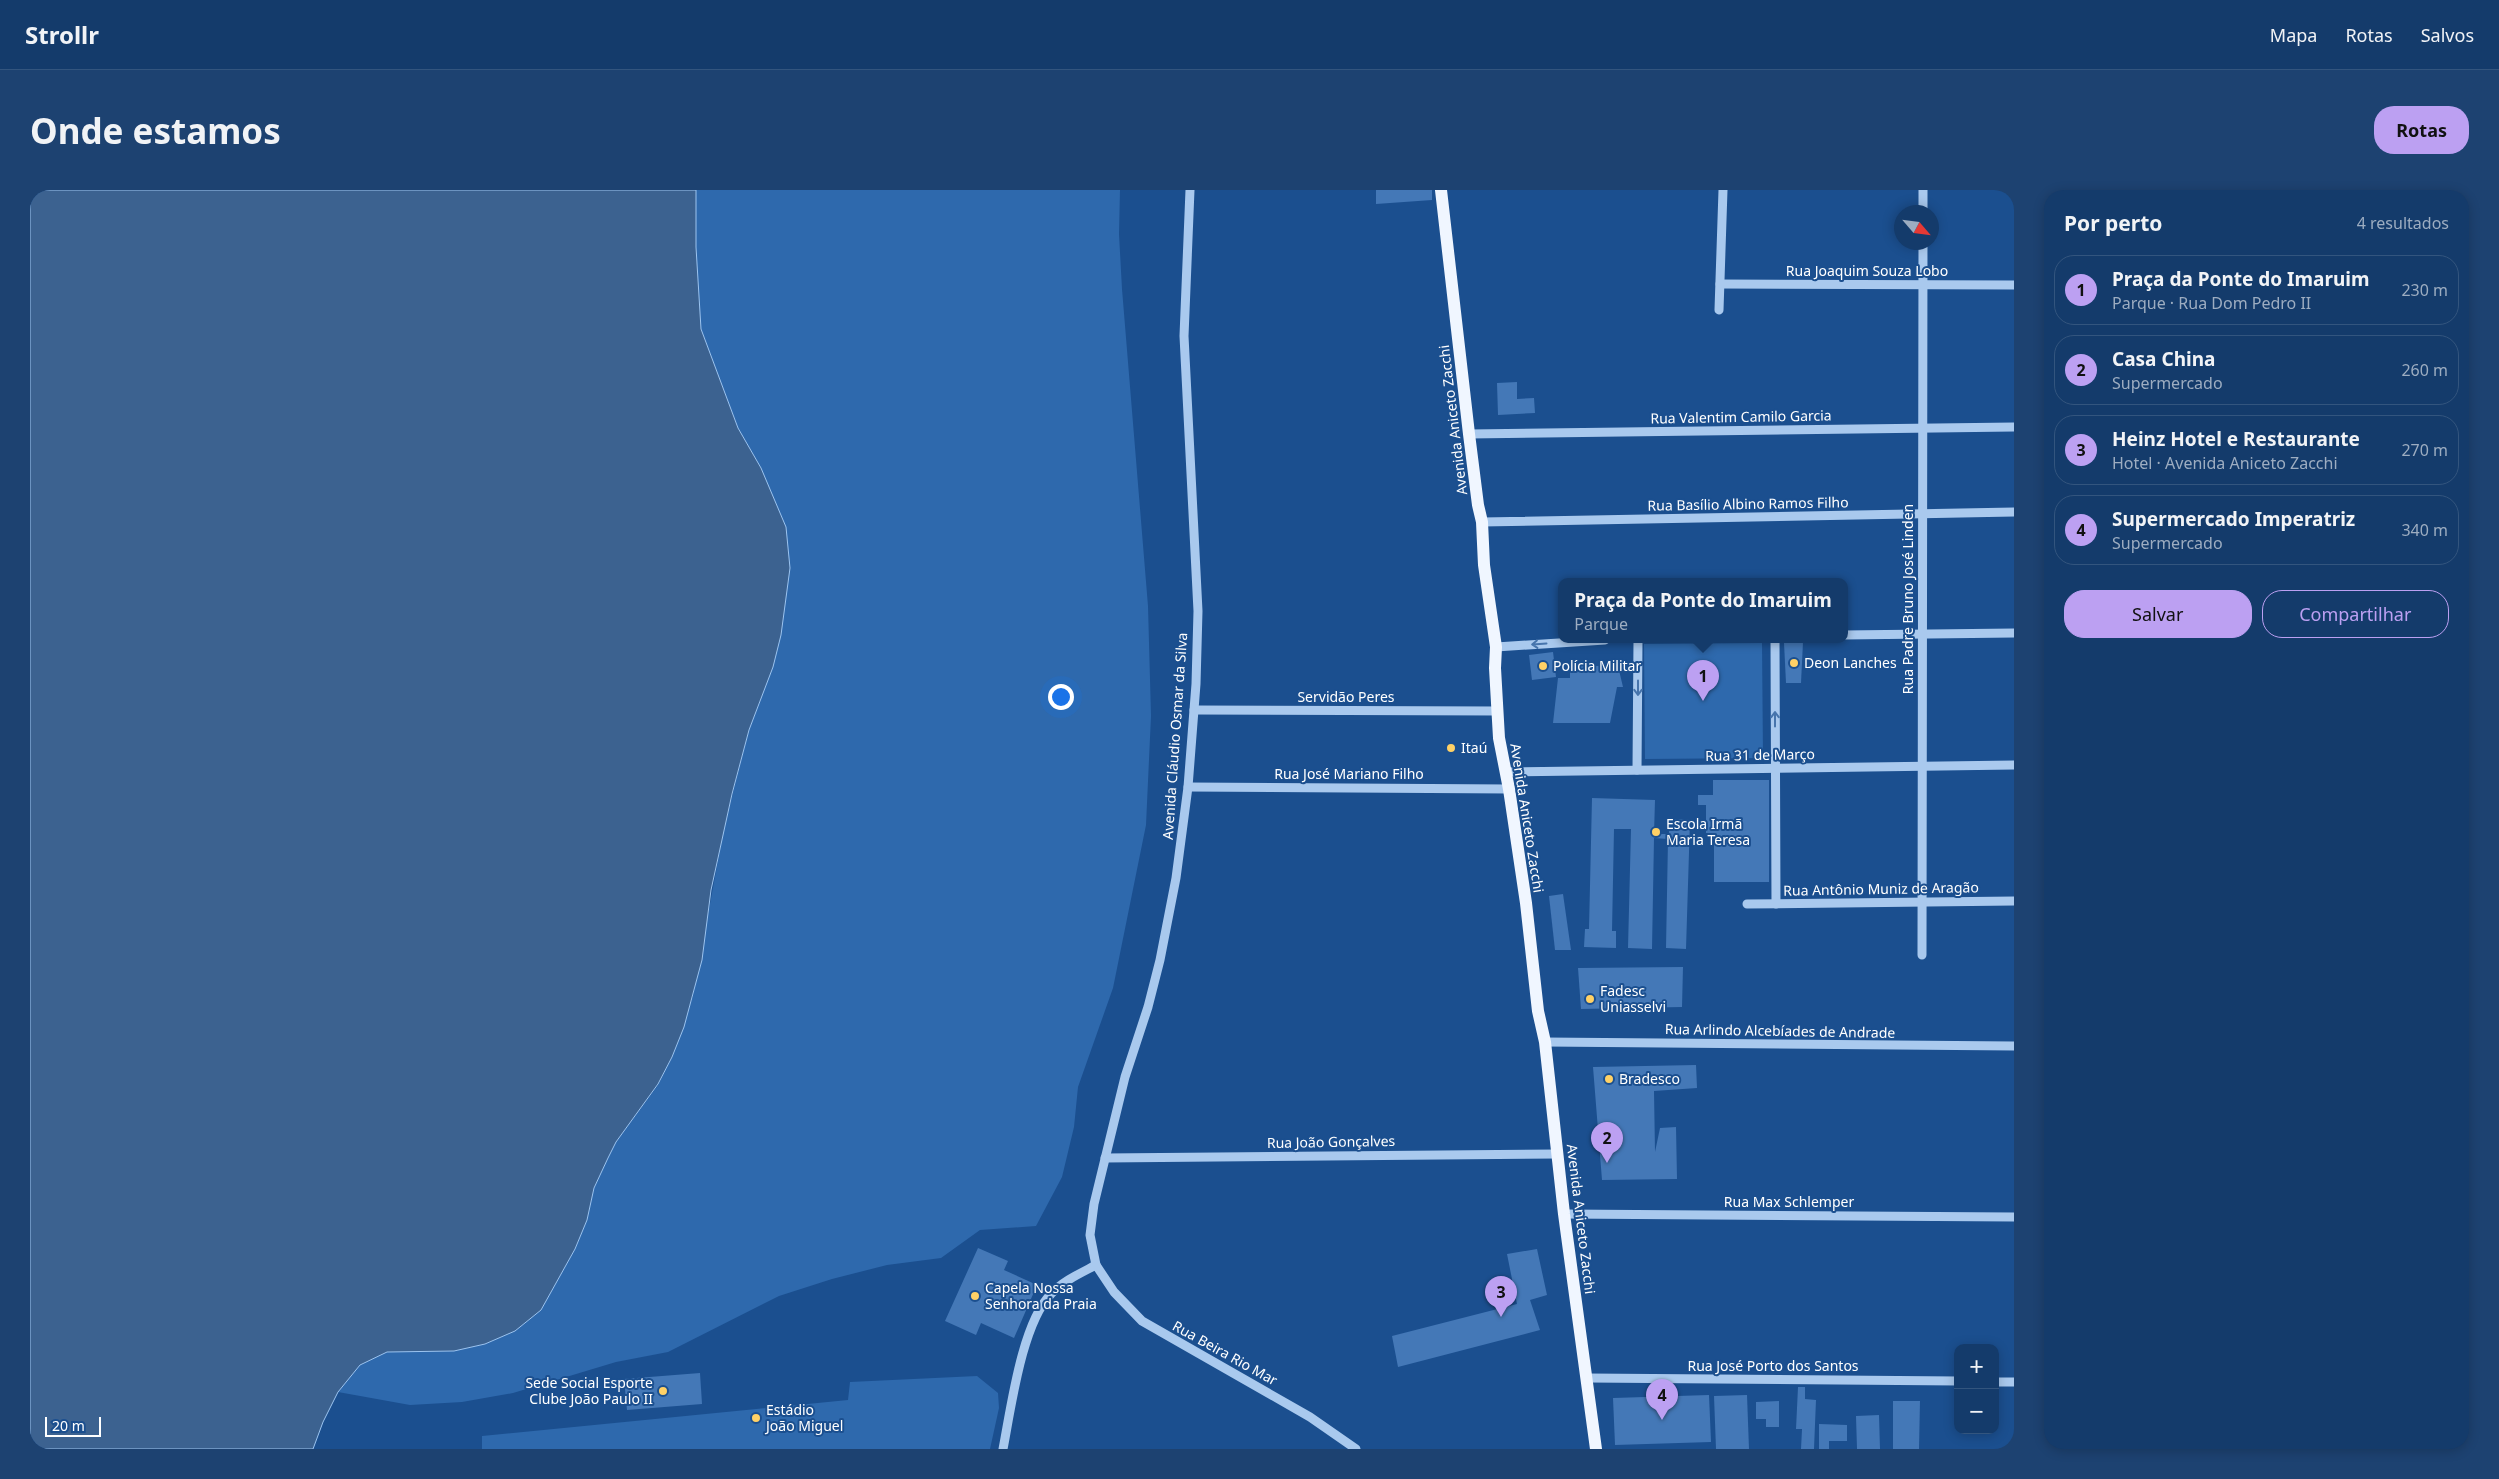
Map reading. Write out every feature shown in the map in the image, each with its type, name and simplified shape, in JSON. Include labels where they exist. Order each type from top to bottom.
[{"type":"main road","name":"Avenida Aniceto Zacchi","points":[[1441,190],[1469,434],[1482,522],[1484,565],[1496,647],[1495,668],[1499,738],[1509,789],[1538,1011],[1545,1042],[1564,1214],[1588,1378],[1596,1449]]},
{"type":"street","name":"Avenida Cláudio Osmar da Silva","points":[[1096,1265],[1090,1235],[1091,1220],[1125,1076],[1148,1007],[1160,960],[1176,878],[1188,788],[1194,710],[1198,611],[1184,336],[1190,190]]},
{"type":"street","points":[[1719,310],[1722,190]]},
{"type":"street","points":[[1923,190],[1923,205]]},
{"type":"street","name":"Rua Padre Bruno José Linden","points":[[1922,955],[1923,250]]},
{"type":"street","name":"Rua Joaquim Souza Lobo","points":[[1720,284],[2014,284]]},
{"type":"street","name":"Rua Valentim Camilo Garcia","points":[[1469,434],[2014,426]]},
{"type":"street","name":"Rua Basílio Albino Ramos Filho","points":[[1482,522],[2014,512]]},
{"type":"street","points":[[1848,635],[2014,633]]},
{"type":"street","points":[[1496,647],[1558,643]]},
{"type":"street","points":[[1637,770],[1638,643]]},
{"type":"street","points":[[1775,643],[1776,904]]},
{"type":"street","name":"Servidão Peres","points":[[1194,710],[1498,711]]},
{"type":"street","name":"Rua 31 de Março","points":[[1506,772],[2014,765]]},
{"type":"street","name":"Rua José Mariano Filho","points":[[1188,788],[1509,789]]},
{"type":"street","name":"Rua Antônio Muniz de Aragão","points":[[1747,904],[2014,901]]},
{"type":"street","name":"Rua Arlindo Alcebíades de Andrade","points":[[1545,1042],[2014,1046]]},
{"type":"street","name":"Rua João Gonçalves","points":[[1105,1158],[1557,1154]]},
{"type":"street","name":"Rua Max Schlemper","points":[[1564,1214],[2014,1217]]},
{"type":"street","points":[[1003,1449],[1022,1354],[1039,1312],[1050,1294],[1059,1286],[1096,1265]]},
{"type":"street","name":"Rua Beira Rio Mar","points":[[1096,1265],[1114,1292],[1142,1321],[1310,1417],[1356,1449]]},
{"type":"street","name":"Rua José Porto dos Santos","points":[[1588,1378],[1954,1381]]},
{"type":"street","points":[[1999,1382],[2014,1382]]},
{"type":"shaded area","points":[[30,190],[696,190],[696,247],[701,329],[738,428],[761,468],[786,527],[790,568],[781,635],[773,667],[749,730],[732,794],[711,890],[702,960],[684,1027],[672,1057],[658,1084],[616,1142],[608,1158],[594,1188],[587,1220],[575,1249],[541,1310],[515,1331],[485,1344],[454,1351],[387,1352],[360,1365],[338,1392],[323,1422],[313,1449],[30,1449]]},
{"type":"shaded area","points":[[696,190],[1120,190],[1119,234],[1122,289],[1148,606],[1151,716],[1146,825],[1113,988],[1078,1087],[1074,1127],[1062,1177],[1036,1226],[980,1230],[941,1258],[887,1265],[832,1279],[779,1296],[668,1352],[616,1362],[513,1393],[462,1402],[410,1405],[338,1392],[360,1365],[387,1352],[454,1351],[485,1344],[515,1331],[541,1310],[575,1249],[587,1220],[594,1188],[616,1142],[658,1085],[672,1057],[693,996],[724,828],[749,730],[761,699],[761,468],[738,428],[701,329],[696,247]]},
{"type":"shaded area","points":[[1762,643],[1763,758],[1645,759],[1644,644]]},
{"type":"shaded area","points":[[977,1376],[998,1393],[999,1408],[990,1449],[482,1449],[482,1436],[848,1400],[850,1382]]},
{"type":"building","points":[[1376,190],[1432,190],[1432,200],[1376,204]]},
{"type":"building","points":[[1517,382],[1517,399],[1534,398],[1535,413],[1498,415],[1497,383]]},
{"type":"building","name":"Deon Lanches","points":[[1784,643],[1803,643],[1801,683],[1786,683]]},
{"type":"building","name":"Polícia Militar","points":[[1553,652],[1556,677],[1532,680],[1529,655]]},
{"type":"building","points":[[1570,666],[1618,666],[1623,687],[1617,687],[1610,723],[1553,723],[1558,678],[1570,678]]},
{"type":"building","points":[[1713,780],[1769,780],[1769,882],[1714,882],[1714,833],[1706,833],[1706,805],[1698,805],[1698,795],[1713,795]]},
{"type":"building","points":[[1592,798],[1655,800],[1654,834],[1669,834],[1669,819],[1690,820],[1686,949],[1666,948],[1668,839],[1654,838],[1652,949],[1628,948],[1631,829],[1614,829],[1612,931],[1616,931],[1616,948],[1584,947],[1585,929],[1589,929]]},
{"type":"building","points":[[1563,894],[1571,950],[1555,950],[1549,896]]},
{"type":"building","points":[[1683,967],[1682,1007],[1581,1009],[1578,968]]},
{"type":"building","points":[[1696,1065],[1697,1088],[1654,1091],[1655,1152],[1660,1128],[1676,1127],[1677,1179],[1602,1180],[1593,1067]]},
{"type":"building","points":[[978,1248],[1008,1261],[1004,1270],[1037,1285],[1014,1338],[981,1323],[976,1335],[945,1321]]},
{"type":"building","points":[[1537,1249],[1547,1295],[1530,1300],[1540,1330],[1398,1367],[1392,1336],[1517,1304],[1507,1254]]},
{"type":"building","name":"Sede Social Esporte Clube João Paulo II","points":[[700,1373],[702,1404],[627,1410],[624,1379]]},
{"type":"building","points":[[1798,1387],[1805,1387],[1805,1399],[1816,1400],[1814,1449],[1801,1449],[1802,1429],[1796,1429]]},
{"type":"building","points":[[1709,1395],[1711,1442],[1615,1445],[1613,1398]]},
{"type":"building","points":[[1747,1395],[1749,1449],[1716,1449],[1714,1396]]},
{"type":"building","points":[[1779,1401],[1779,1427],[1766,1427],[1766,1419],[1756,1419],[1756,1402]]},
{"type":"building","points":[[1893,1401],[1920,1401],[1919,1449],[1893,1449]]},
{"type":"building","points":[[1879,1415],[1880,1449],[1857,1449],[1856,1416]]},
{"type":"building","points":[[1819,1424],[1847,1425],[1847,1441],[1829,1441],[1829,1449],[1819,1449]]},
{"type":"place","name":"Deon Lanches","points":[[1794,663]]},
{"type":"place","name":"Polícia Militar","points":[[1543,666]]},
{"type":"place","name":"Praça da Ponte do Imaruim","points":[[1703,701]]},
{"type":"place","name":"Itaú","points":[[1451,748]]},
{"type":"place","name":"Escola Irmã Maria Teresa","points":[[1656,832]]},
{"type":"place","name":"Fadesc Uniasselvi","points":[[1590,999]]},
{"type":"place","name":"Bradesco","points":[[1609,1079]]},
{"type":"place","name":"Casa China","points":[[1607,1163]]},
{"type":"place","name":"Capela Nossa Senhora da Praia","points":[[975,1296]]},
{"type":"place","name":"Heinz Hotel e Restaurante","points":[[1501,1317]]},
{"type":"place","name":"Sede Social Esporte Clube João Paulo II","points":[[663,1391]]},
{"type":"place","name":"Estádio João Miguel","points":[[756,1418]]},
{"type":"place","name":"Supermercado Imperatriz","points":[[1662,1420]]}]
